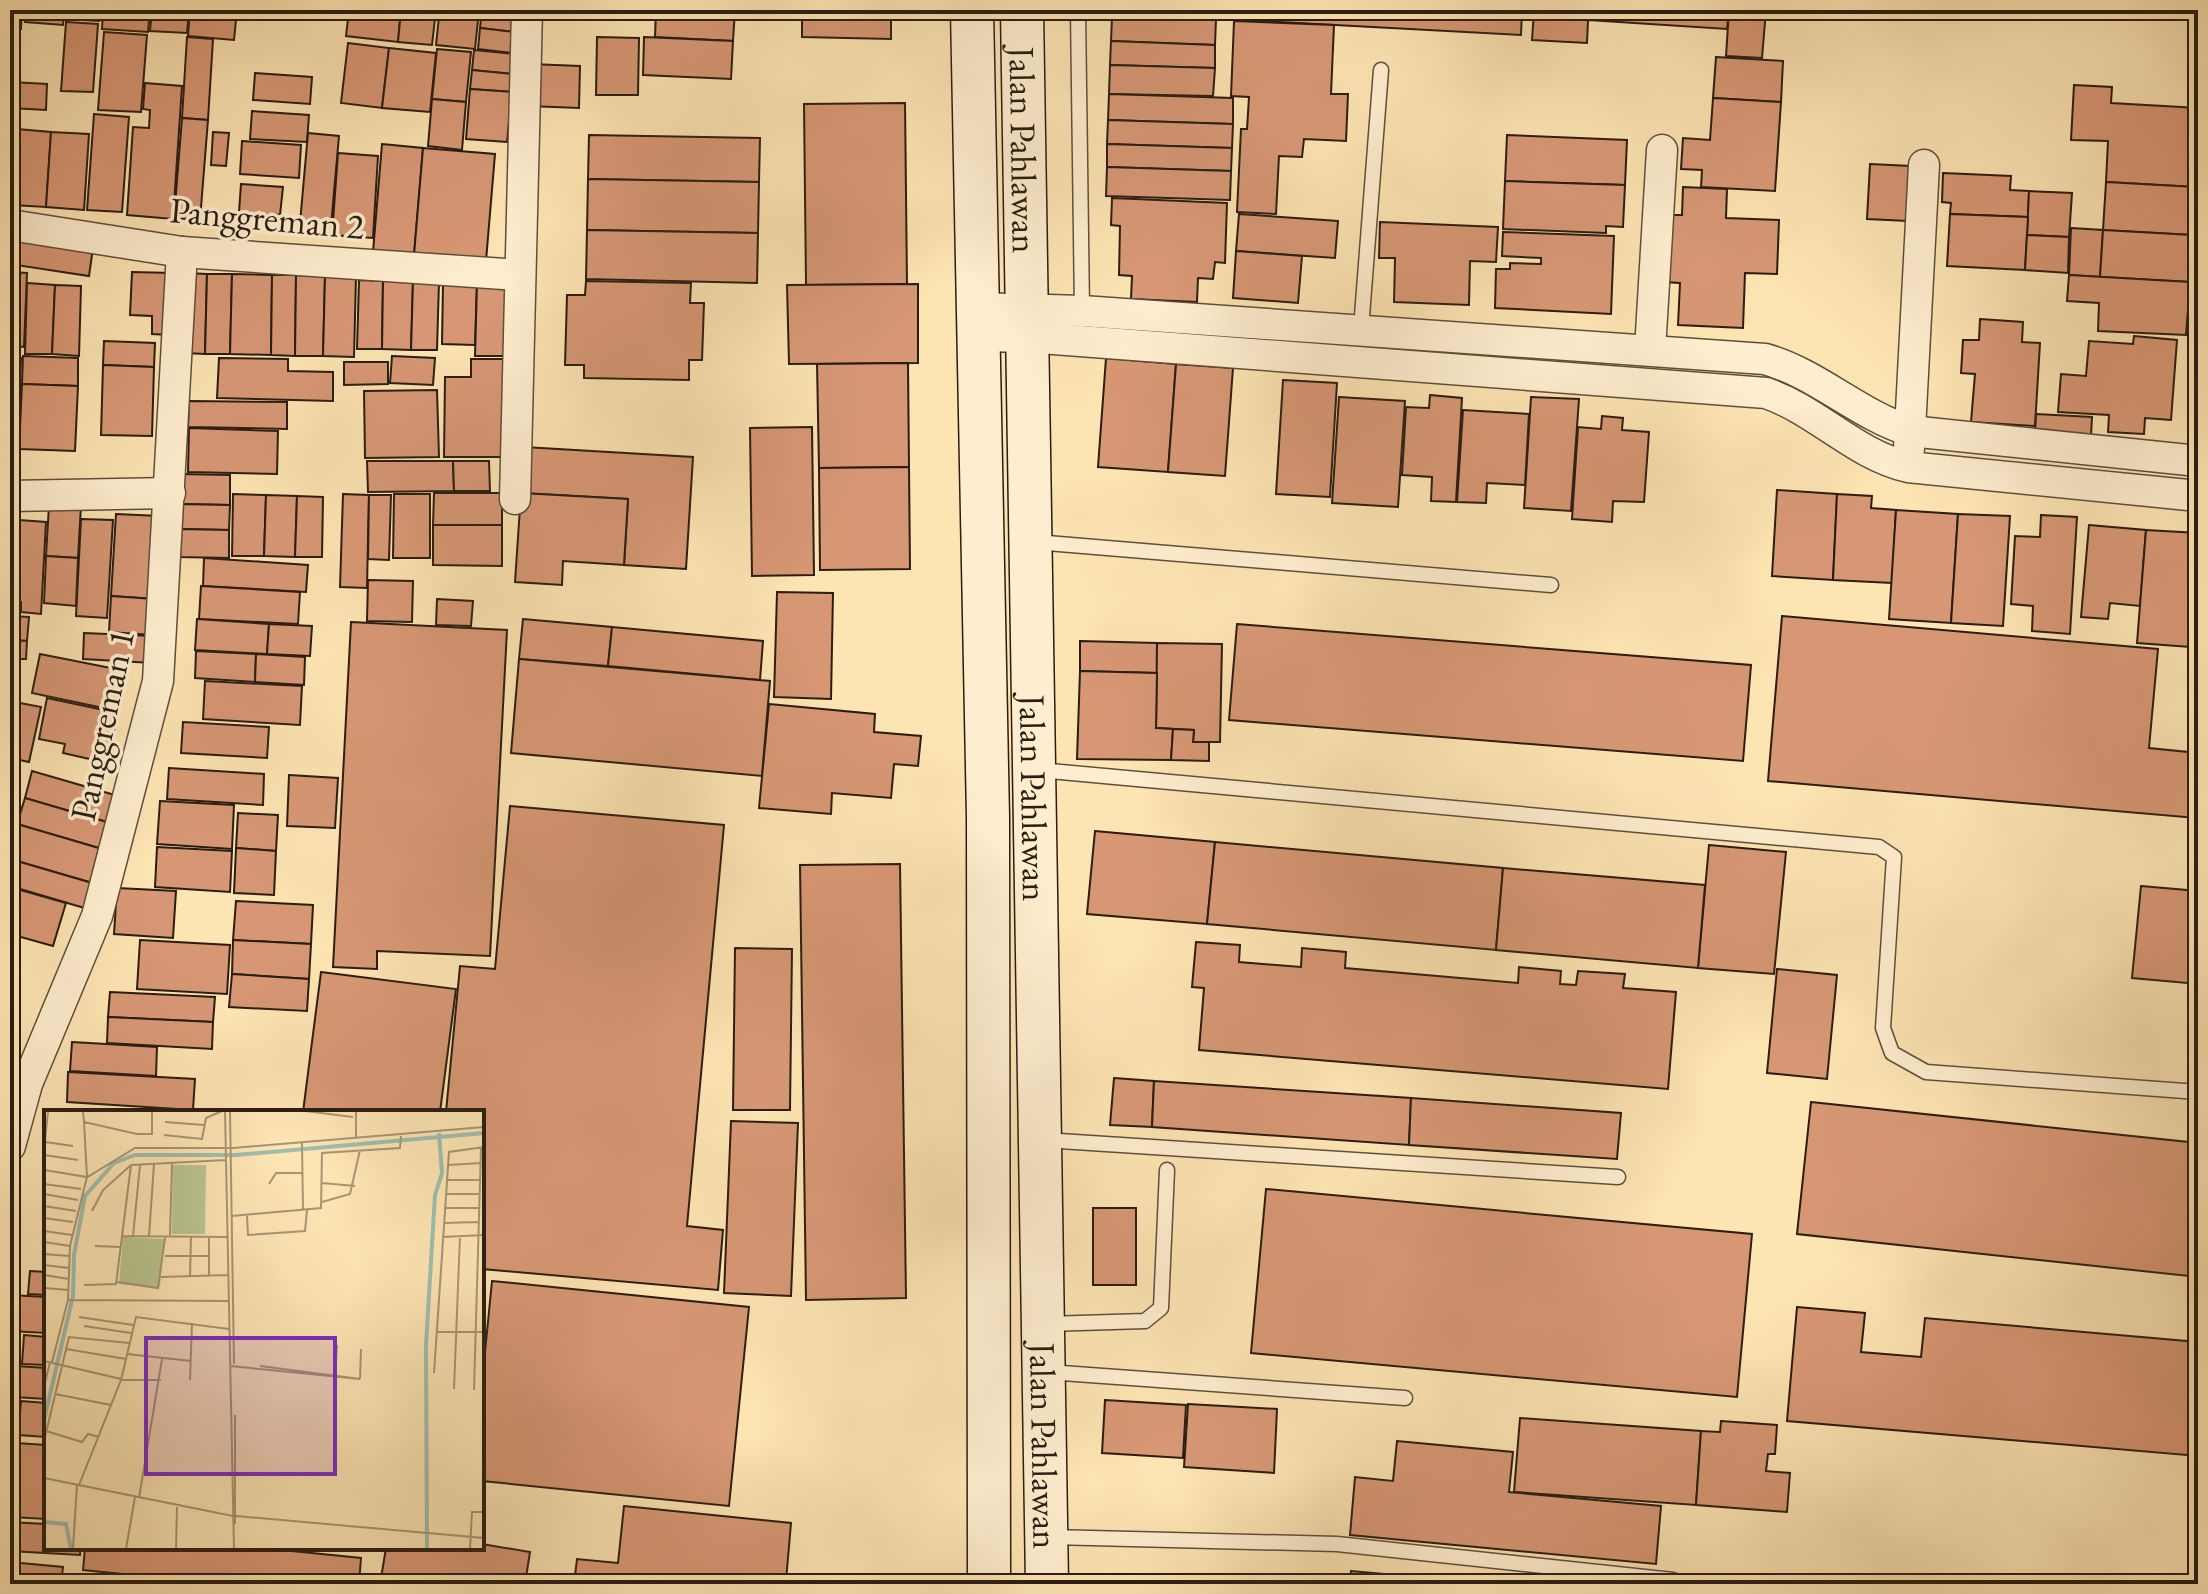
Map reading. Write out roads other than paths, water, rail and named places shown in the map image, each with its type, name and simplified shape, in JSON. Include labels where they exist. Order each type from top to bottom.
[{"type":"main road","name":"Jalan Pahlawan","points":[[972,10],[988,818],[989,1584]]},
{"type":"main road","name":"Jalan Pahlawan","points":[[1022,10],[1047,1584]]},
{"type":"main road","points":[[988,818],[1035,818]]},
{"type":"street","points":[[515,499],[527,10]]},
{"type":"street","points":[[1650,350],[1662,150]]},
{"type":"street","points":[[1908,467],[1924,165]]},
{"type":"street","name":"Panggreman 2","points":[[10,225],[182,252],[519,275]]},
{"type":"street","name":"Panggreman 1","points":[[10,1146],[27,1084],[97,916],[158,681],[182,252]]},
{"type":"street","points":[[1027,323],[1082,311],[1765,359],[1806,373],[1872,416],[1910,431],[2198,461]]},
{"type":"street","points":[[978,322],[1027,323],[1766,393],[1791,402],[1870,454],[1908,467],[2198,496]]},
{"type":"street","points":[[10,496],[170,493]]},
{"type":"lane","points":[[1078,10],[1082,311]]},
{"type":"lane","points":[[1361,329],[1381,70]]},
{"type":"lane","points":[[1031,541],[1551,585]]},
{"type":"lane","points":[[1034,770],[1879,847],[1894,857],[1883,1028],[1892,1053],[1926,1072],[2198,1092]]},
{"type":"lane","points":[[1040,1139],[1618,1177]]},
{"type":"lane","points":[[1043,1324],[1145,1321],[1161,1308],[1167,1170]]},
{"type":"lane","points":[[1044,1372],[1405,1398]]},
{"type":"lane","points":[[1046,1537],[1337,1544],[1673,1580]]}]
